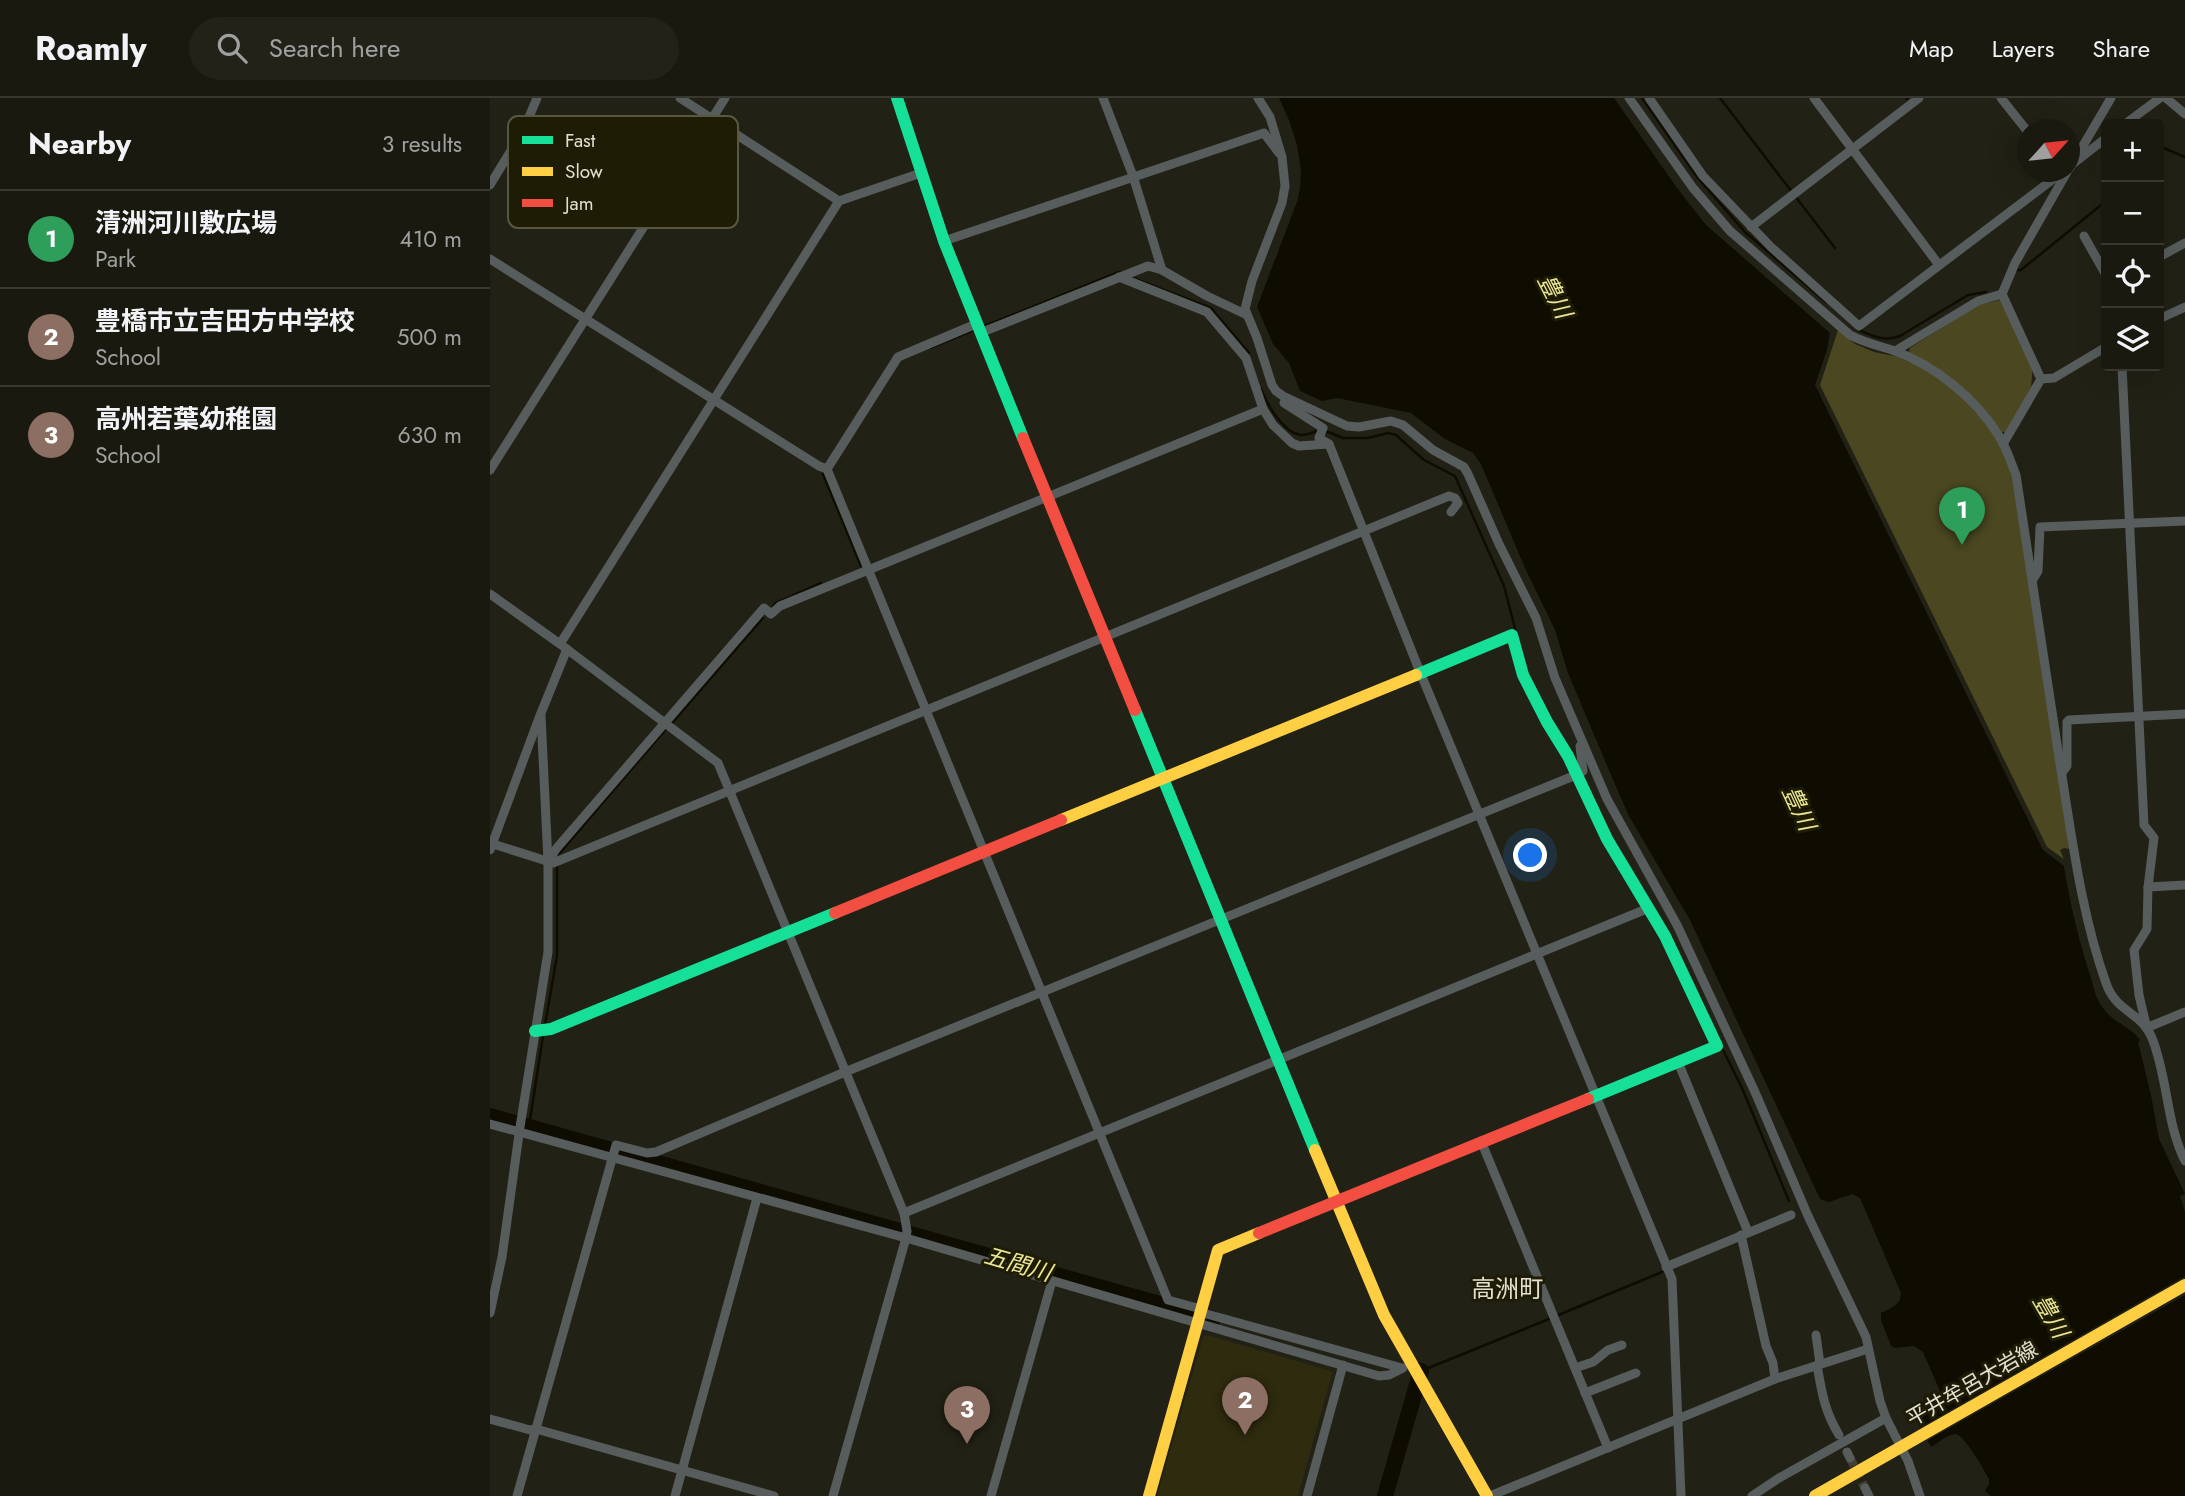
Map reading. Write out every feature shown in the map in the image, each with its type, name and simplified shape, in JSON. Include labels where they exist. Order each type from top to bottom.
[{"type":"street","points":[[529,116],[537,98]]},
{"type":"street","points":[[680,98],[707,116]]},
{"type":"street","points":[[714,116],[725,98]]},
{"type":"street","points":[[1103,98],[1133,176],[1162,270]]},
{"type":"street","points":[[1258,98],[1270,117],[1282,157],[1285,186],[1282,203],[1252,281],[1245,305],[1247,316],[1280,400],[1321,432],[1319,438],[1329,444],[1672,1279],[1682,1496]]},
{"type":"street","points":[[1629,98],[1693,188],[1730,231],[1850,335],[1863,342],[1895,351],[1927,367],[1951,384],[1984,417],[2003,444],[2016,475],[2079,878],[2105,980],[2113,1000],[2140,1020],[2147,1029]]},
{"type":"street","points":[[1649,98],[1703,176],[1751,227],[1859,326],[2050,182]]},
{"type":"street","points":[[1814,98],[1939,265]]},
{"type":"street","points":[[1751,227],[1919,98]]},
{"type":"street","points":[[2001,98],[2018,119]]},
{"type":"street","points":[[2080,147],[2111,98]]},
{"type":"street","points":[[2132,119],[2160,98]]},
{"type":"street","points":[[2166,98],[2185,114]]},
{"type":"street","points":[[899,99],[944,241],[978,329],[1375,1296],[1407,1366],[1488,1496],[1774,1379],[1868,1349]]},
{"type":"street","points":[[944,241],[1264,133],[1282,157]]},
{"type":"street","points":[[738,136],[839,201]]},
{"type":"street","points":[[2080,159],[2101,142]]},
{"type":"street","points":[[490,185],[508,155]]},
{"type":"street","points":[[921,173],[839,201],[564,647],[491,846],[553,863],[1449,496],[1455,498],[1458,503],[1451,512]]},
{"type":"street","points":[[2041,379],[2002,294],[2014,263],[2059,182]]},
{"type":"street","points":[[490,470],[643,228]]},
{"type":"street","points":[[2084,236],[2101,266]]},
{"type":"street","points":[[2164,254],[2185,243]]},
{"type":"street","points":[[490,259],[827,469],[1168,1300],[1199,1316]]},
{"type":"street","points":[[827,469],[898,357],[1148,265],[1247,316]]},
{"type":"street","points":[[1119,277],[1207,312],[1246,358],[1262,410],[1273,425],[1299,446],[1329,444]]},
{"type":"street","points":[[1895,351],[1978,302],[2002,294]]},
{"type":"street","points":[[2164,317],[2185,307]]},
{"type":"street","points":[[2041,379],[2054,378],[2101,350]]},
{"type":"street","points":[[2122,371],[2144,825],[2154,838],[2148,887],[2147,929],[2134,950],[2139,995],[2147,1029],[2154,1046],[2174,1131],[2185,1161]]},
{"type":"street","points":[[2003,444],[2041,379]]},
{"type":"street","points":[[1276,391],[1347,426],[1396,422],[1433,450],[1464,467],[1536,618],[1555,678],[1607,799],[1677,925],[1808,1216],[1866,1337],[1886,1418],[1903,1446],[1920,1496]]},
{"type":"street","points":[[548,862],[556,849],[664,722],[765,608],[771,614],[780,606],[868,569],[1262,410]]},
{"type":"street","points":[[2032,579],[2038,571],[2039,527],[2185,521]]},
{"type":"street","points":[[490,594],[718,763],[904,1213],[906,1236],[832,1496]]},
{"type":"street","points":[[535,1031],[551,1029],[1512,635],[1523,675],[1547,722],[1579,773],[1607,839],[1665,936],[1717,1046],[1218,1250],[1149,1496]]},
{"type":"street","points":[[2062,773],[2067,766],[2069,720],[2185,714]]},
{"type":"street","points":[[490,1313],[502,1257],[548,952],[548,862],[541,715]]},
{"type":"street","points":[[1579,773],[1580,746],[1584,743]]},
{"type":"street","points":[[517,1496],[616,1145],[647,1153],[656,1152],[845,1072],[1579,773]]},
{"type":"street","points":[[2148,887],[2185,885]]},
{"type":"street","points":[[904,1213],[1649,908]]},
{"type":"street","points":[[2147,1029],[2185,1012]]},
{"type":"street","points":[[1678,1062],[1745,1234],[1766,1346],[1773,1363],[1774,1379]]},
{"type":"street","points":[[490,1124],[520,1125],[613,1157],[906,1236],[1052,1281],[1199,1316],[1380,1376],[1389,1375],[1407,1366]]},
{"type":"street","points":[[1481,1141],[1608,1448]]},
{"type":"street","points":[[675,1496],[757,1198]]},
{"type":"street","points":[[1666,1266],[1791,1215]]},
{"type":"street","points":[[991,1496],[1052,1281]]},
{"type":"street","name":"平井牟呂大岩線","points":[[1815,1496],[2185,1285]]},
{"type":"street","points":[[1199,1316],[1203,1313],[1407,1366]]},
{"type":"street","points":[[1816,1335],[1824,1405],[1839,1435]]},
{"type":"street","points":[[1575,1368],[1594,1362],[1608,1350],[1622,1345]]},
{"type":"street","points":[[1307,1496],[1343,1365]]},
{"type":"street","points":[[1585,1393],[1636,1373]]},
{"type":"street","points":[[1752,1496],[1886,1418]]},
{"type":"street","points":[[490,1419],[530,1430],[536,1429],[774,1496]]},
{"type":"shaded area","points":[[2000,300],[2033,366],[2031,387],[2006,432],[1999,432],[1987,415],[1909,351],[1978,305]]},
{"type":"shaded area","points":[[1838,330],[1855,344],[1922,367],[1957,392],[1992,430],[2011,469],[2070,849],[2060,850],[2064,859],[2047,847],[1820,385]]},
{"type":"shaded area","points":[[1207,1335],[1331,1371],[1298,1496],[1157,1496],[1203,1337]]},
{"type":"water","name":"豊川","points":[[1279,98],[1614,98],[1706,225],[1830,333],[1815,385],[2043,850],[2064,866],[2079,937],[2099,1001],[2111,1017],[2140,1040],[2138,1042],[2159,1139],[2185,1194],[2180,1196],[2185,1212],[2185,1496],[1991,1496],[1985,1491],[1989,1479],[1960,1436],[1950,1435],[1931,1447],[1916,1420],[1942,1405],[1943,1398],[1923,1352],[1914,1346],[1891,1346],[1881,1313],[1897,1303],[1901,1293],[1860,1198],[1852,1194],[1829,1202],[1820,1199],[1690,920],[1629,816],[1568,673],[1555,630],[1525,568],[1481,464],[1473,453],[1445,439],[1411,413],[1337,398],[1322,401],[1300,391],[1289,363],[1273,344],[1257,307],[1298,199],[1301,170],[1297,145]]},
{"type":"pier","points":[[2185,1276],[2185,1295],[1925,1442],[1917,1429]]},
{"type":"waterway","points":[[1642,98],[1698,178],[1745,232],[1826,302]]},
{"type":"waterway","points":[[1720,98],[1792,192]]},
{"type":"waterway","points":[[2164,148],[2185,157]]},
{"type":"waterway","points":[[1795,196],[1835,248]]},
{"type":"waterway","points":[[2016,270],[2021,270],[2101,205]]},
{"type":"waterway","points":[[985,326],[1119,272]]},
{"type":"waterway","points":[[1130,277],[1211,308],[1249,353]]},
{"type":"waterway","points":[[1857,329],[1878,337],[1894,338],[1968,295],[1986,292]]},
{"type":"waterway","points":[[930,348],[972,331]]},
{"type":"waterway","points":[[1261,389],[1272,410],[1288,429],[1303,435],[1317,431]]},
{"type":"waterway","points":[[1324,433],[1343,438],[1368,438],[1388,433],[1396,435],[1424,460],[1455,476],[1504,586],[1516,632]]},
{"type":"waterway","points":[[823,474],[861,566]]},
{"type":"waterway","points":[[773,606],[821,583]]},
{"type":"waterway","points":[[672,723],[763,618]]},
{"type":"waterway","points":[[559,854],[666,729]]},
{"type":"waterway","points":[[545,1025],[557,956],[557,865]]},
{"type":"waterway","points":[[529,1126],[543,1036]]},
{"type":"waterway","points":[[1722,1048],[1742,1088],[1789,1201]]},
{"type":"waterway","name":"五間川","points":[[490,1116],[1213,1319]]},
{"type":"waterway","points":[[1556,1316],[1662,1272]]},
{"type":"waterway","points":[[1426,1369],[1549,1319]]},
{"type":"waterway","name":"五間川","points":[[1385,1496],[1421,1371],[1417,1370]]},
{"type":"tunnel","points":[[1850,1458],[1865,1488]]},
{"type":"traffic: fast","points":[[897,98],[944,241],[1023,438]]},
{"type":"traffic: fast","points":[[1416,675],[1512,635],[1523,675],[1568,756],[1607,839],[1665,936],[1717,1046],[1588,1099]]},
{"type":"traffic: fast","points":[[1135,710],[1315,1150]]},
{"type":"traffic: fast","points":[[535,1031],[551,1029],[835,913]]},
{"type":"traffic: slow","points":[[1061,820],[1416,675]]},
{"type":"traffic: slow","points":[[1315,1150],[1384,1315],[1487,1496]]},
{"type":"traffic: slow","points":[[1149,1496],[1218,1250],[1259,1233]]},
{"type":"traffic: slow","points":[[1815,1496],[2185,1285]]},
{"type":"traffic: jam","points":[[1023,438],[1135,710]]},
{"type":"traffic: jam","points":[[835,913],[1061,820]]},
{"type":"traffic: jam","points":[[1259,1233],[1588,1099]]},
{"type":"place","name":"清洲河川敷広場","points":[[1962,545]]},
{"type":"place","name":"豊橋市立吉田方中学校","points":[[1245,1435]]},
{"type":"place","name":"高州若葉幼稚園","points":[[967,1444]]},
{"type":"district","name":"高洲町","points":[[1507,1288]]}]
